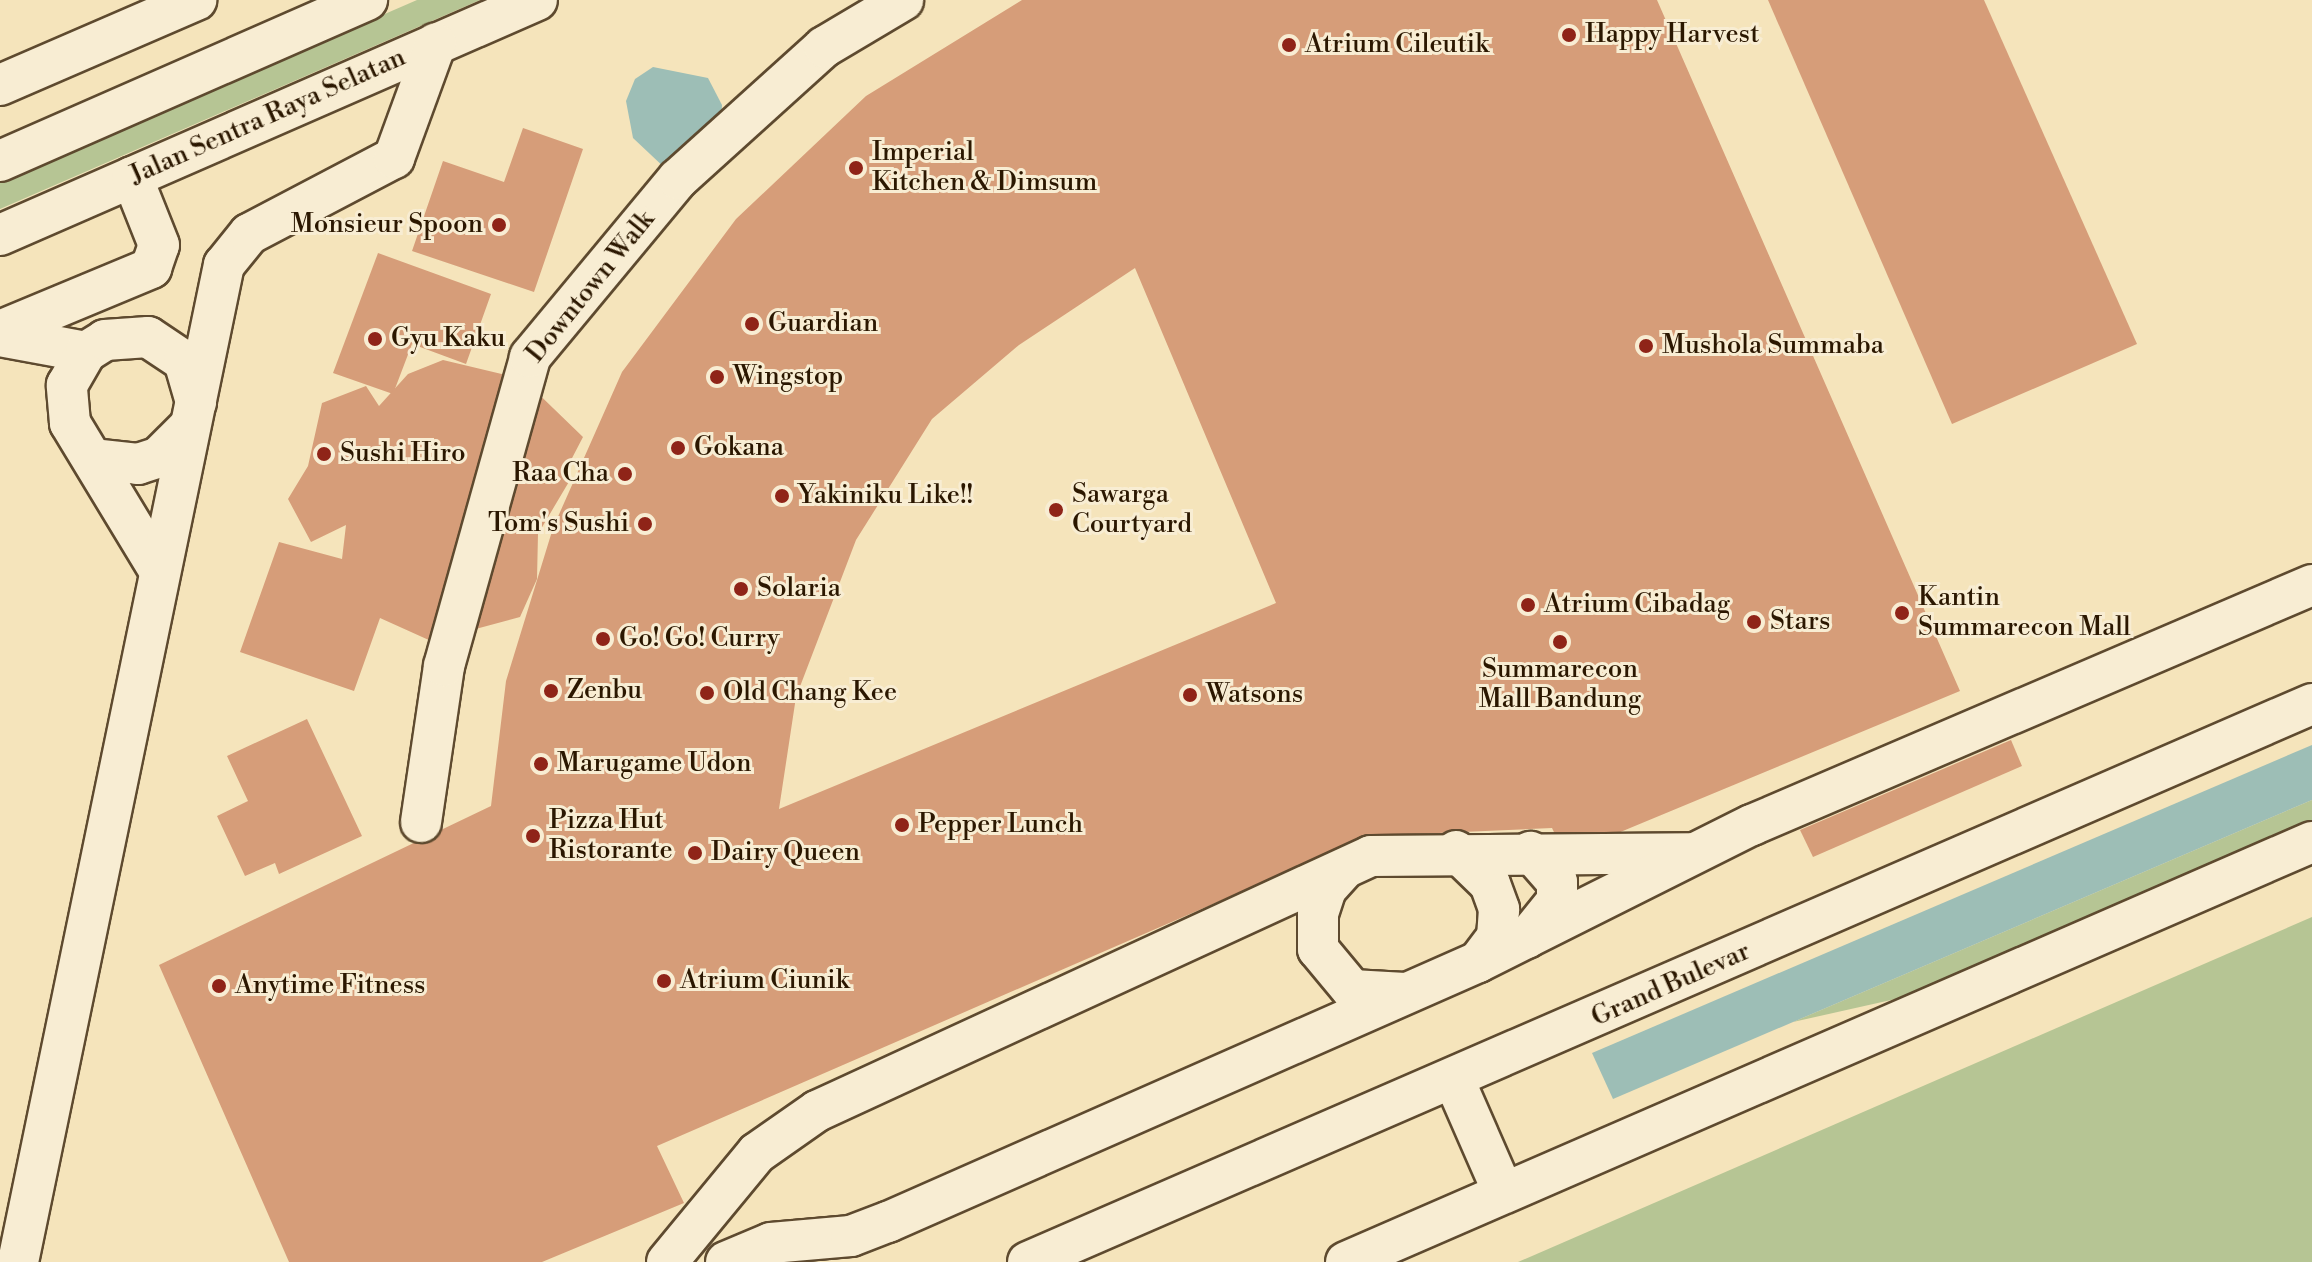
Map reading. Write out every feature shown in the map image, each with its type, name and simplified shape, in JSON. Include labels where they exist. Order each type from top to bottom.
[{"type":"street","points":[[0,85],[196,0]]},
{"type":"street","points":[[0,161],[367,0]]},
{"type":"street","name":"Jalan Sentra Raya Selatan","points":[[0,235],[537,0]]},
{"type":"street","name":"Downtown Walk","points":[[421,822],[444,666],[530,357],[678,179],[824,47],[903,0]]},
{"type":"street","points":[[18,1262],[159,570],[234,248],[394,158],[436,43]]},
{"type":"street","points":[[0,333],[151,268],[159,245],[132,177]]},
{"type":"street","points":[[0,333],[86,352]]},
{"type":"street","points":[[94,459],[138,464],[159,457],[193,414],[194,380],[168,345],[126,335],[86,352],[74,367],[66,404],[94,459],[159,570]]},
{"type":"street","points":[[785,1262],[1410,993],[1640,886],[1692,853],[2038,699],[2312,585]]},
{"type":"street","name":"Grand Bulevar","points":[[1028,1262],[1455,1082],[2312,704]]},
{"type":"street","points":[[1346,1262],[2312,842]]},
{"type":"street","points":[[667,1262],[757,1153],[817,1111],[1371,856],[1456,851],[1692,853]]},
{"type":"street","points":[[1456,851],[1490,884],[1499,909],[1497,937],[1478,962]]},
{"type":"street","points":[[1524,941],[1557,901],[1557,882],[1531,852]]},
{"type":"street","points":[[1344,869],[1326,889],[1318,913],[1325,961],[1352,990],[1410,993]]},
{"type":"street","points":[[1455,1082],[1503,1192]]},
{"type":"street","points":[[726,1262],[800,1236],[851,1236]]},
{"type":"green space","points":[[417,0],[480,0],[0,209],[0,181]]},
{"type":"green space","points":[[2312,800],[2312,821],[1900,998],[1793,1022]]},
{"type":"green space","points":[[2312,917],[2312,1262],[1518,1262]]},
{"type":"water","points":[[653,67],[708,78],[722,105],[721,122],[667,170],[633,138],[626,101],[635,79]]},
{"type":"water","points":[[2312,745],[2312,800],[1613,1099],[1592,1053]]},
{"type":"building","name":"Summarecon Mall Bandung","points":[[1022,0],[1657,0],[1960,691],[1565,855],[1552,828],[1369,836],[657,1146],[684,1203],[542,1262],[289,1262],[159,965],[491,806],[506,681],[553,528],[622,372],[736,219],[866,96]],"holes":[[[1135,268],[1276,603],[779,809],[796,697],[856,540],[932,419],[1019,345]]]},
{"type":"building","points":[[1768,0],[1984,0],[2137,344],[1952,424]]},
{"type":"building","points":[[523,128],[583,149],[534,292],[412,251],[443,161],[504,182]]},
{"type":"building","points":[[378,253],[491,294],[466,364],[412,344],[393,394],[333,373]]},
{"type":"building","points":[[443,360],[523,379],[583,437],[570,462],[570,480],[538,534],[537,579],[520,617],[431,641],[380,618],[354,691],[240,652],[279,542],[342,559],[346,525],[311,542],[288,499],[308,466],[322,403],[366,386],[379,406],[408,374]]},
{"type":"building","points":[[307,719],[362,836],[279,874],[275,863],[245,876],[217,816],[248,801],[227,756]]},
{"type":"building","points":[[2011,740],[2022,766],[1813,857],[1800,830]]},
{"type":"place","name":"Happy Harvest","points":[[1569,35]]},
{"type":"place","name":"Atrium Cileutik","points":[[1289,45]]},
{"type":"place","name":"Imperial Kitchen & Dimsum","points":[[856,168]]},
{"type":"place","name":"Monsieur Spoon","points":[[499,225]]},
{"type":"place","name":"Guardian","points":[[752,324]]},
{"type":"place","name":"Gyu Kaku","points":[[375,339]]},
{"type":"place","name":"Mushola Summaba","points":[[1646,346]]},
{"type":"place","name":"Wingstop","points":[[717,377]]},
{"type":"place","name":"Gokana","points":[[678,448]]},
{"type":"place","name":"Sushi Hiro","points":[[324,454]]},
{"type":"place","name":"Raa Cha","points":[[625,474]]},
{"type":"place","name":"Yakiniku Like!!","points":[[782,496]]},
{"type":"place","name":"Sawarga Courtyard","points":[[1056,510]]},
{"type":"place","name":"Tom's Sushi","points":[[645,524]]},
{"type":"place","name":"Solaria","points":[[741,589]]},
{"type":"place","name":"Atrium Cibadag","points":[[1528,605]]},
{"type":"place","name":"Kantin Summarecon Mall","points":[[1902,613]]},
{"type":"place","name":"Stars","points":[[1754,622]]},
{"type":"place","name":"Go! Go! Curry","points":[[603,639]]},
{"type":"place","name":"Summarecon Mall Bandung","points":[[1560,642]]},
{"type":"place","name":"Zenbu","points":[[551,691]]},
{"type":"place","name":"Old Chang Kee","points":[[707,693]]},
{"type":"place","name":"Watsons","points":[[1190,695]]},
{"type":"place","name":"Marugame Udon","points":[[541,764]]},
{"type":"place","name":"Pepper Lunch","points":[[902,825]]},
{"type":"place","name":"Pizza Hut Ristorante","points":[[533,836]]},
{"type":"place","name":"Dairy Queen","points":[[695,853]]},
{"type":"place","name":"Atrium Ciunik","points":[[664,981]]},
{"type":"place","name":"Anytime Fitness","points":[[219,986]]}]
